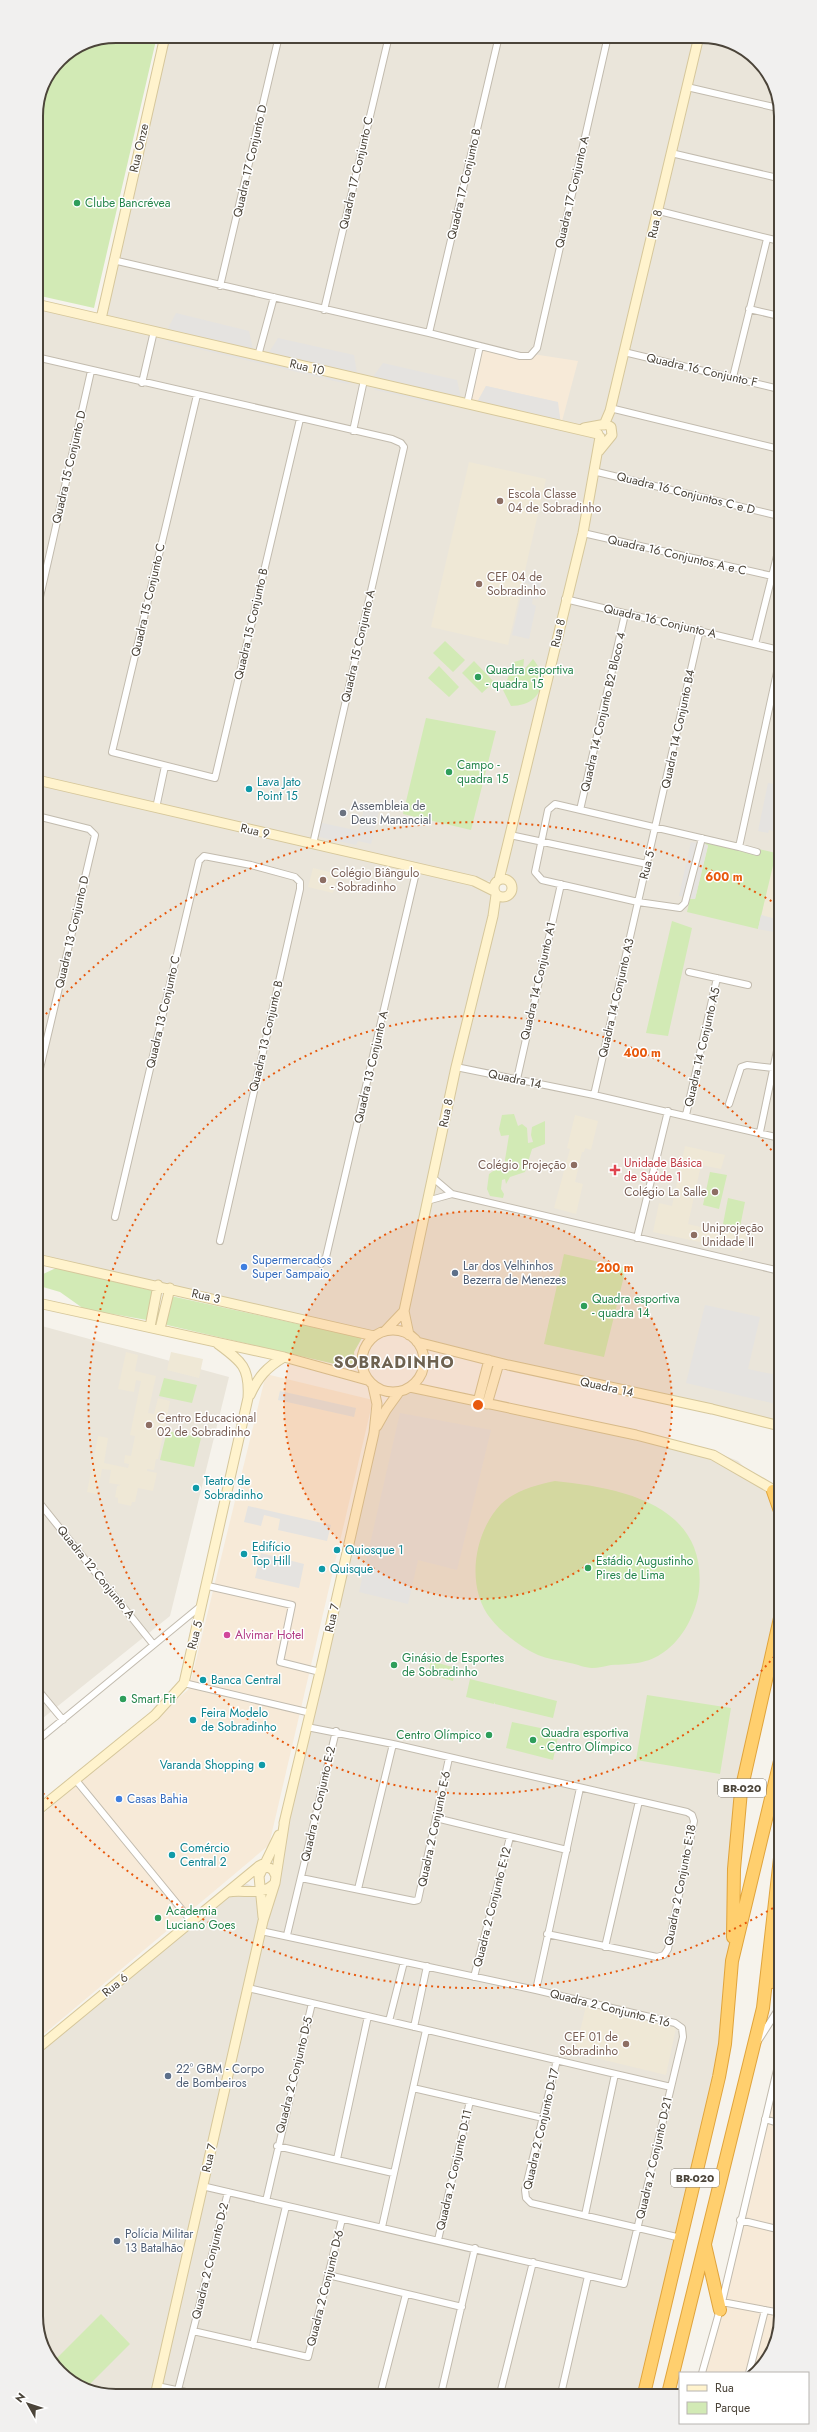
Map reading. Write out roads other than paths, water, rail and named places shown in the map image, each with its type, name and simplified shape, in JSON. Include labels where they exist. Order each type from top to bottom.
[{"type":"highway","name":"BR-020","points":[[645,2389],[719,2077],[725,2044],[732,1961],[737,1823],[749,1750],[774,1644]]},
{"type":"highway","name":"BR-020","points":[[732,1961],[774,1786]]},
{"type":"highway","name":"BR-020","points":[[764,2008],[774,1914]]},
{"type":"highway","name":"BR-020","points":[[669,2389],[752,2048],[774,1977]]},
{"type":"highway","points":[[705,2242],[721,2306]]},
{"type":"main road","name":"Rua Onze","points":[[101,319],[113,260],[163,43]]},
{"type":"main road","name":"Rua 8","points":[[501,880],[504,856],[583,533],[596,455],[610,410],[697,43]]},
{"type":"main road","name":"Rua 10","points":[[43,306],[578,429],[604,431]]},
{"type":"main road","name":"Rua 9","points":[[43,781],[474,881]]},
{"type":"main road","points":[[498,894],[501,880]]},
{"type":"main road","points":[[501,880],[512,889],[508,896],[498,894],[474,881],[501,880]]},
{"type":"main road","name":"Rua 8","points":[[409,1335],[404,1311],[456,1067],[498,894]]},
{"type":"main road","name":"Rua 3","points":[[43,1259],[374,1336]]},
{"type":"main road","points":[[150,1327],[158,1285]]},
{"type":"main road","points":[[160,1329],[170,1288]]},
{"type":"main road","points":[[43,1303],[160,1329],[218,1344],[284,1357],[370,1383],[381,1390],[399,1392]]},
{"type":"main road","points":[[385,1331],[404,1311]]},
{"type":"main road","points":[[370,1383],[364,1373],[362,1357],[368,1342],[374,1336],[385,1331],[393,1330],[409,1335],[417,1342],[422,1351],[423,1366],[417,1380],[410,1387],[399,1392],[386,1410],[374,1433]]},
{"type":"main road","name":"Quadra 14","points":[[417,1342],[499,1363],[712,1409],[774,1424]]},
{"type":"main road","points":[[218,1344],[243,1366],[248,1374],[248,1398]]},
{"type":"main road","points":[[248,1398],[262,1373],[268,1366],[284,1357]]},
{"type":"main road","points":[[483,1403],[489,1360]]},
{"type":"main road","points":[[483,1403],[499,1363]]},
{"type":"main road","name":"Rua 7","points":[[156,2389],[263,1921],[276,1880],[285,1819],[311,1713],[374,1433],[376,1404],[370,1383]]},
{"type":"main road","points":[[410,1387],[636,1435],[713,1455],[774,1491]]},
{"type":"main road","name":"Rua 5","points":[[43,1806],[155,1715],[184,1683],[208,1586],[248,1398]]},
{"type":"main road","name":"Rua 7","points":[[263,1921],[259,1876],[263,1864],[277,1842],[285,1819]]},
{"type":"main road","points":[[228,1892],[244,1890],[260,1892],[267,1890],[276,1880],[269,1867],[263,1864]]},
{"type":"main road","name":"Rua 6","points":[[43,2044],[263,1864]]},
{"type":"street","name":"Quadra 17 Conjunto D","points":[[220,286],[277,43]]},
{"type":"street","name":"Quadra 17 Conjunto C","points":[[324,310],[387,43]]},
{"type":"street","name":"Quadra 17 Conjunto B","points":[[429,333],[496,43]]},
{"type":"street","name":"Quadra 17 Conjunto A","points":[[480,346],[526,357],[537,348],[606,43]]},
{"type":"street","points":[[687,87],[773,107]]},
{"type":"street","points":[[672,153],[774,177]]},
{"type":"street","points":[[658,211],[774,240]]},
{"type":"street","points":[[733,377],[749,309],[768,239]]},
{"type":"street","points":[[113,260],[480,346],[467,404]]},
{"type":"street","points":[[258,356],[274,297]]},
{"type":"street","points":[[749,309],[774,315]]},
{"type":"street","points":[[142,383],[154,331]]},
{"type":"street","name":"Quadra 16 Conjunto F","points":[[624,352],[774,387]]},
{"type":"street","points":[[43,359],[353,431],[364,380]]},
{"type":"street","name":"Quadra 15 Conjunto D","points":[[43,583],[91,371]]},
{"type":"street","name":"Quadra 15 Conjunto C","points":[[164,766],[112,752],[197,395]]},
{"type":"street","points":[[610,410],[774,448]]},
{"type":"street","name":"Quadra 15 Conjunto B","points":[[164,766],[215,778],[300,419]]},
{"type":"street","name":"Quadra 15 Conjunto A","points":[[313,844],[404,447],[401,443],[392,439],[353,431]]},
{"type":"street","name":"Quadra 16 Conjuntos C e D","points":[[593,471],[774,515]]},
{"type":"street","name":"Quadra 16 Conjuntos A e C","points":[[583,533],[772,576]]},
{"type":"street","points":[[755,644],[774,568]]},
{"type":"street","name":"Quadra 16 Conjunto A","points":[[566,599],[774,649]]},
{"type":"street","name":"Quadra 14 Conjunto B2 Bloco 4","points":[[580,810],[625,614]]},
{"type":"street","name":"Quadra 14 Conjunto B4","points":[[656,828],[700,630]]},
{"type":"street","points":[[739,846],[774,686]]},
{"type":"street","points":[[156,808],[164,766]]},
{"type":"street","points":[[702,838],[683,906],[677,908],[638,902],[542,880],[536,874],[548,812],[552,805],[739,846],[757,852]]},
{"type":"street","name":"Quadra 13 Conjunto D","points":[[43,817],[88,829],[95,835],[43,1056]]},
{"type":"street","name":"Rua 5","points":[[638,902],[656,828]]},
{"type":"street","points":[[510,835],[647,864]]},
{"type":"street","name":"Quadra 13 Conjunto C","points":[[115,1217],[199,861],[204,856],[251,865]]},
{"type":"street","name":"Quadra 13 Conjunto B","points":[[220,1241],[300,889],[300,882],[295,877],[251,865]]},
{"type":"street","name":"Quadra 13 Conjunto A","points":[[321,1264],[326,1258],[417,868]]},
{"type":"street","name":"Quadra 14 Conjunto A1","points":[[517,1079],[561,884]]},
{"type":"street","name":"Quadra 14 Conjunto A3","points":[[594,1095],[638,902]]},
{"type":"street","name":"Quadra 14 Conjunto A5","points":[[689,972],[748,985]]},
{"type":"street","name":"Quadra 14 Conjunto A5","points":[[686,1115],[717,978]]},
{"type":"street","points":[[760,1132],[774,1064]]},
{"type":"street","points":[[729,1104],[741,1067],[746,1065],[773,1068]]},
{"type":"street","name":"Quadra 14","points":[[456,1067],[668,1111],[774,1136]]},
{"type":"street","points":[[637,1238],[668,1111]]},
{"type":"street","points":[[432,1177],[448,1193],[774,1270]]},
{"type":"street","points":[[427,1200],[448,1193]]},
{"type":"street","name":"Quadra 12 Conjunto A","points":[[43,1507],[154,1644]]},
{"type":"street","points":[[208,1586],[292,1605],[280,1662],[320,1672]]},
{"type":"street","points":[[43,1736],[203,1604]]},
{"type":"street","points":[[184,1683],[311,1713]]},
{"type":"street","points":[[43,1696],[63,1720]]},
{"type":"street","points":[[307,1727],[336,1731],[639,1801],[605,1947],[547,1934]]},
{"type":"street","name":"Quadra 2 Conjunto E-2","points":[[287,1935],[336,1731]]},
{"type":"street","points":[[301,1878],[358,1889],[393,1744]]},
{"type":"street","name":"Quadra 2 Conjunto E-6","points":[[358,1889],[414,1901],[418,1900],[449,1758]]},
{"type":"street","points":[[75,1779],[192,1922]]},
{"type":"street","points":[[536,1990],[580,1788]]},
{"type":"street","name":"Quadra 2 Conjunto E-18","points":[[605,1947],[657,1957],[664,1956],[668,1949],[694,1821],[692,1815],[639,1801]]},
{"type":"street","points":[[436,1818],[567,1850]]},
{"type":"street","name":"Quadra 2 Conjunto E-12","points":[[474,1977],[510,1837]]},
{"type":"street","name":"Quadra 2 Conjunto E-16","points":[[261,1931],[287,1935],[536,1990],[675,2023],[682,2028]]},
{"type":"street","points":[[389,2021],[404,1962]]},
{"type":"street","points":[[414,2027],[426,1966]]},
{"type":"street","points":[[248,1988],[671,2087]]},
{"type":"street","name":"Quadra 2 Conjunto D-5","points":[[266,2201],[277,2146],[312,2003]]},
{"type":"street","points":[[337,2159],[368,2016]]},
{"type":"street","points":[[752,2048],[774,2016]]},
{"type":"street","name":"Quadra 2 Conjunto D-21","points":[[588,2276],[624,2284],[683,2037],[682,2028]]},
{"type":"street","points":[[382,2228],[426,2030]]},
{"type":"street","name":"Quadra 2 Conjunto D-17","points":[[558,2060],[525,2190],[526,2198],[531,2202],[585,2216]]},
{"type":"street","points":[[615,2074],[585,2216],[680,2238]]},
{"type":"street","points":[[702,2372],[721,2306],[774,2080]]},
{"type":"street","points":[[414,2088],[543,2118]]},
{"type":"street","name":"Quadra 2 Conjunto D-11","points":[[438,2240],[470,2101]]},
{"type":"street","points":[[764,2119],[774,2122]]},
{"type":"street","points":[[277,2146],[393,2173]]},
{"type":"street","points":[[202,2186],[475,2248],[588,2276],[562,2389]]},
{"type":"street","name":"Quadra 2 Conjunto D-2","points":[[178,2389],[228,2192]]},
{"type":"street","points":[[193,2331],[253,2345],[286,2206]]},
{"type":"street","name":"Quadra 2 Conjunto D-6","points":[[253,2345],[308,2357],[342,2219]]},
{"type":"street","points":[[740,2220],[774,2228]]},
{"type":"street","points":[[442,2389],[475,2248]]},
{"type":"street","points":[[501,2389],[532,2262]]},
{"type":"street","points":[[328,2275],[462,2307]]},
{"type":"street","points":[[382,2389],[406,2294]]},
{"type":"street","points":[[721,2306],[774,2312]]},
{"type":"street","points":[[750,2371],[765,2310]]},
{"type":"street","points":[[157,2386],[173,2389]]},
{"type":"place","name":"Clube Bancrévea","points":[[77,203]]},
{"type":"place","name":"Escola Classe 04 de Sobradinho","points":[[500,501]]},
{"type":"place","name":"CEF 04 de Sobradinho","points":[[479,584]]},
{"type":"place","name":"Quadra esportiva - quadra 15","points":[[478,677]]},
{"type":"place","name":"Campo - quadra 15","points":[[449,772]]},
{"type":"place","name":"Lava Jato Point 15","points":[[249,789]]},
{"type":"place","name":"Assembleia de Deus Manancial","points":[[343,813]]},
{"type":"place","name":"Colégio Biângulo - Sobradinho","points":[[323,880]]},
{"type":"place","name":"Colégio Projeção","points":[[574,1165]]},
{"type":"place","name":"Unidade Básica de Saúde 1","points":[[615,1170]]},
{"type":"place","name":"Colégio La Salle","points":[[715,1192]]},
{"type":"place","name":"Uniprojeção Unidade II","points":[[694,1235]]},
{"type":"place","name":"Supermercados Super Sampaio","points":[[244,1267]]},
{"type":"place","name":"Lar dos Velhinhos Bezerra de Menezes","points":[[455,1273]]},
{"type":"place","name":"Quadra esportiva - quadra 14","points":[[584,1306]]},
{"type":"place","name":"Centro Educacional 02 de Sobradinho","points":[[149,1425]]},
{"type":"place","name":"Teatro de Sobradinho","points":[[196,1488]]},
{"type":"place","name":"Quiosque 1","points":[[337,1550]]},
{"type":"place","name":"Edifício Top Hill","points":[[244,1554]]},
{"type":"place","name":"Estádio Augustinho Pires de Lima","points":[[588,1568]]},
{"type":"place","name":"Quisque","points":[[322,1569]]},
{"type":"place","name":"Alvimar Hotel","points":[[227,1635]]},
{"type":"place","name":"Ginásio de Esportes de Sobradinho","points":[[394,1665]]},
{"type":"place","name":"Banca Central","points":[[203,1680]]},
{"type":"place","name":"Smart Fit","points":[[123,1699]]},
{"type":"place","name":"Feira Modelo de Sobradinho","points":[[193,1720]]},
{"type":"place","name":"Centro Olímpico","points":[[489,1735]]},
{"type":"place","name":"Quadra esportiva - Centro Olímpico","points":[[533,1740]]},
{"type":"place","name":"Varanda Shopping","points":[[262,1765]]},
{"type":"place","name":"Casas Bahia","points":[[119,1799]]},
{"type":"place","name":"Comércio Central 2","points":[[172,1855]]},
{"type":"place","name":"Academia Luciano Goes","points":[[158,1918]]},
{"type":"place","name":"CEF 01 de Sobradinho","points":[[626,2044]]},
{"type":"place","name":"22° GBM - Corpo de Bombeiros","points":[[168,2076]]},
{"type":"place","name":"Polícia Militar 13 Batalhão","points":[[117,2241]]},
{"type":"district","name":"SOBRADINHO","points":[[394,1362]]}]
